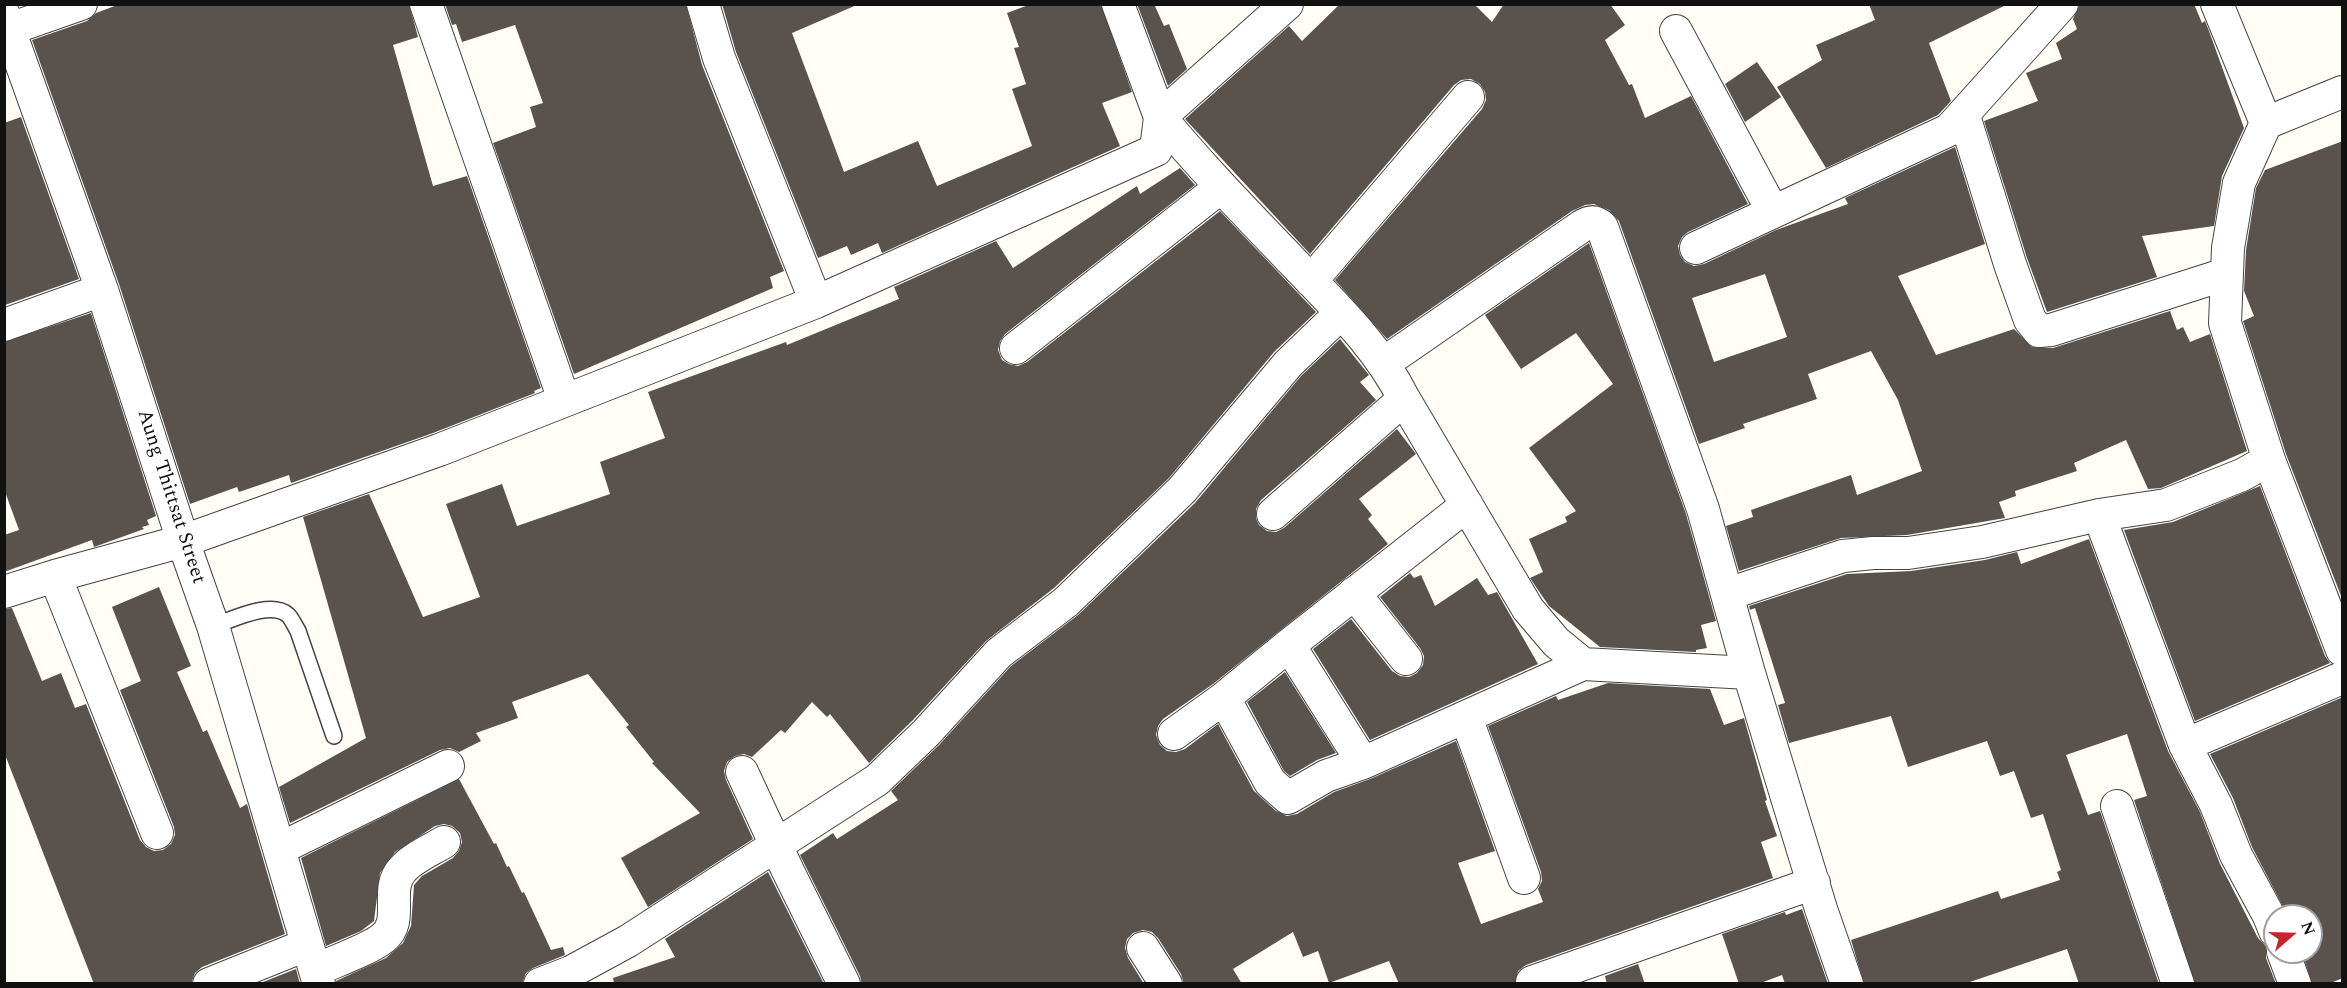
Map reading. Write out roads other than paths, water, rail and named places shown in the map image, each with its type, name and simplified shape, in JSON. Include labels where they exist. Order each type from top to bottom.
[{"type":"street","points":[[6,25],[81,4]]},
{"type":"street","points":[[426,4],[564,400]]},
{"type":"street","points":[[702,4],[719,58],[816,302]]},
{"type":"street","points":[[1118,4],[1160,117],[1221,187],[1341,313],[1392,373],[1404,399],[1528,609],[1556,642],[1583,664]]},
{"type":"street","points":[[4,592],[183,541],[439,450],[816,302],[1156,150],[1160,117],[1287,4]]},
{"type":"street","points":[[1696,248],[1949,130],[1964,116],[2062,4]]},
{"type":"street","points":[[2217,4],[2266,123]]},
{"type":"street","name":"Aung Thittsat Street","points":[[6,25],[102,290],[183,541],[213,626],[314,966]]},
{"type":"street","points":[[1676,31],[1773,212]]},
{"type":"street","points":[[2343,92],[2266,123],[2239,183],[2228,248],[2225,323],[2269,460],[2343,650]]},
{"type":"street","points":[[1311,281],[1468,97]]},
{"type":"street","points":[[1964,116],[2010,264],[2030,320],[2039,331],[2051,330],[2226,274]]},
{"type":"street","points":[[1016,348],[1221,187]]},
{"type":"street","points":[[1383,363],[1590,221],[1598,222],[1602,227],[1703,508],[1749,673],[1847,984]]},
{"type":"street","points":[[4,325],[102,290]]},
{"type":"street","points":[[540,984],[574,978],[877,780],[926,733],[999,653],[1066,602],[1182,490],[1288,364],[1341,313]]},
{"type":"street","points":[[1273,514],[1404,399]]},
{"type":"street","points":[[1728,594],[1843,556],[1908,553],[1982,542],[2099,515],[2166,506],[2242,475],[2269,460]]},
{"type":"street","points":[[1174,734],[1224,698],[1467,505]]},
{"type":"street","points":[[2099,515],[2186,745],[2216,805],[2236,855],[2263,905]]},
{"type":"street","points":[[55,576],[156,833]]},
{"type":"street","points":[[1354,593],[1406,659]]},
{"type":"street","points":[[1289,645],[1363,763]]},
{"type":"street","points":[[1224,698],[1270,782],[1288,798],[1326,776],[1363,763],[1583,664],[1749,673]]},
{"type":"street","points":[[2186,745],[2343,678]]},
{"type":"street","points":[[1466,717],[1524,878]]},
{"type":"street","points":[[279,849],[448,766]]},
{"type":"street","points":[[742,772],[775,845],[844,984]]},
{"type":"street","points":[[2117,806],[2178,984]]},
{"type":"street","points":[[209,984],[314,966],[384,938],[393,925],[395,911],[392,890],[401,870],[444,842]]},
{"type":"street","points":[[1532,982],[1814,883]]},
{"type":"street","points":[[1143,948],[1166,984]]},
{"type":"street","points":[[2288,964],[2295,984]]},
{"type":"lane","points":[[213,626],[263,610],[278,609],[289,615],[298,631],[334,736]]}]
